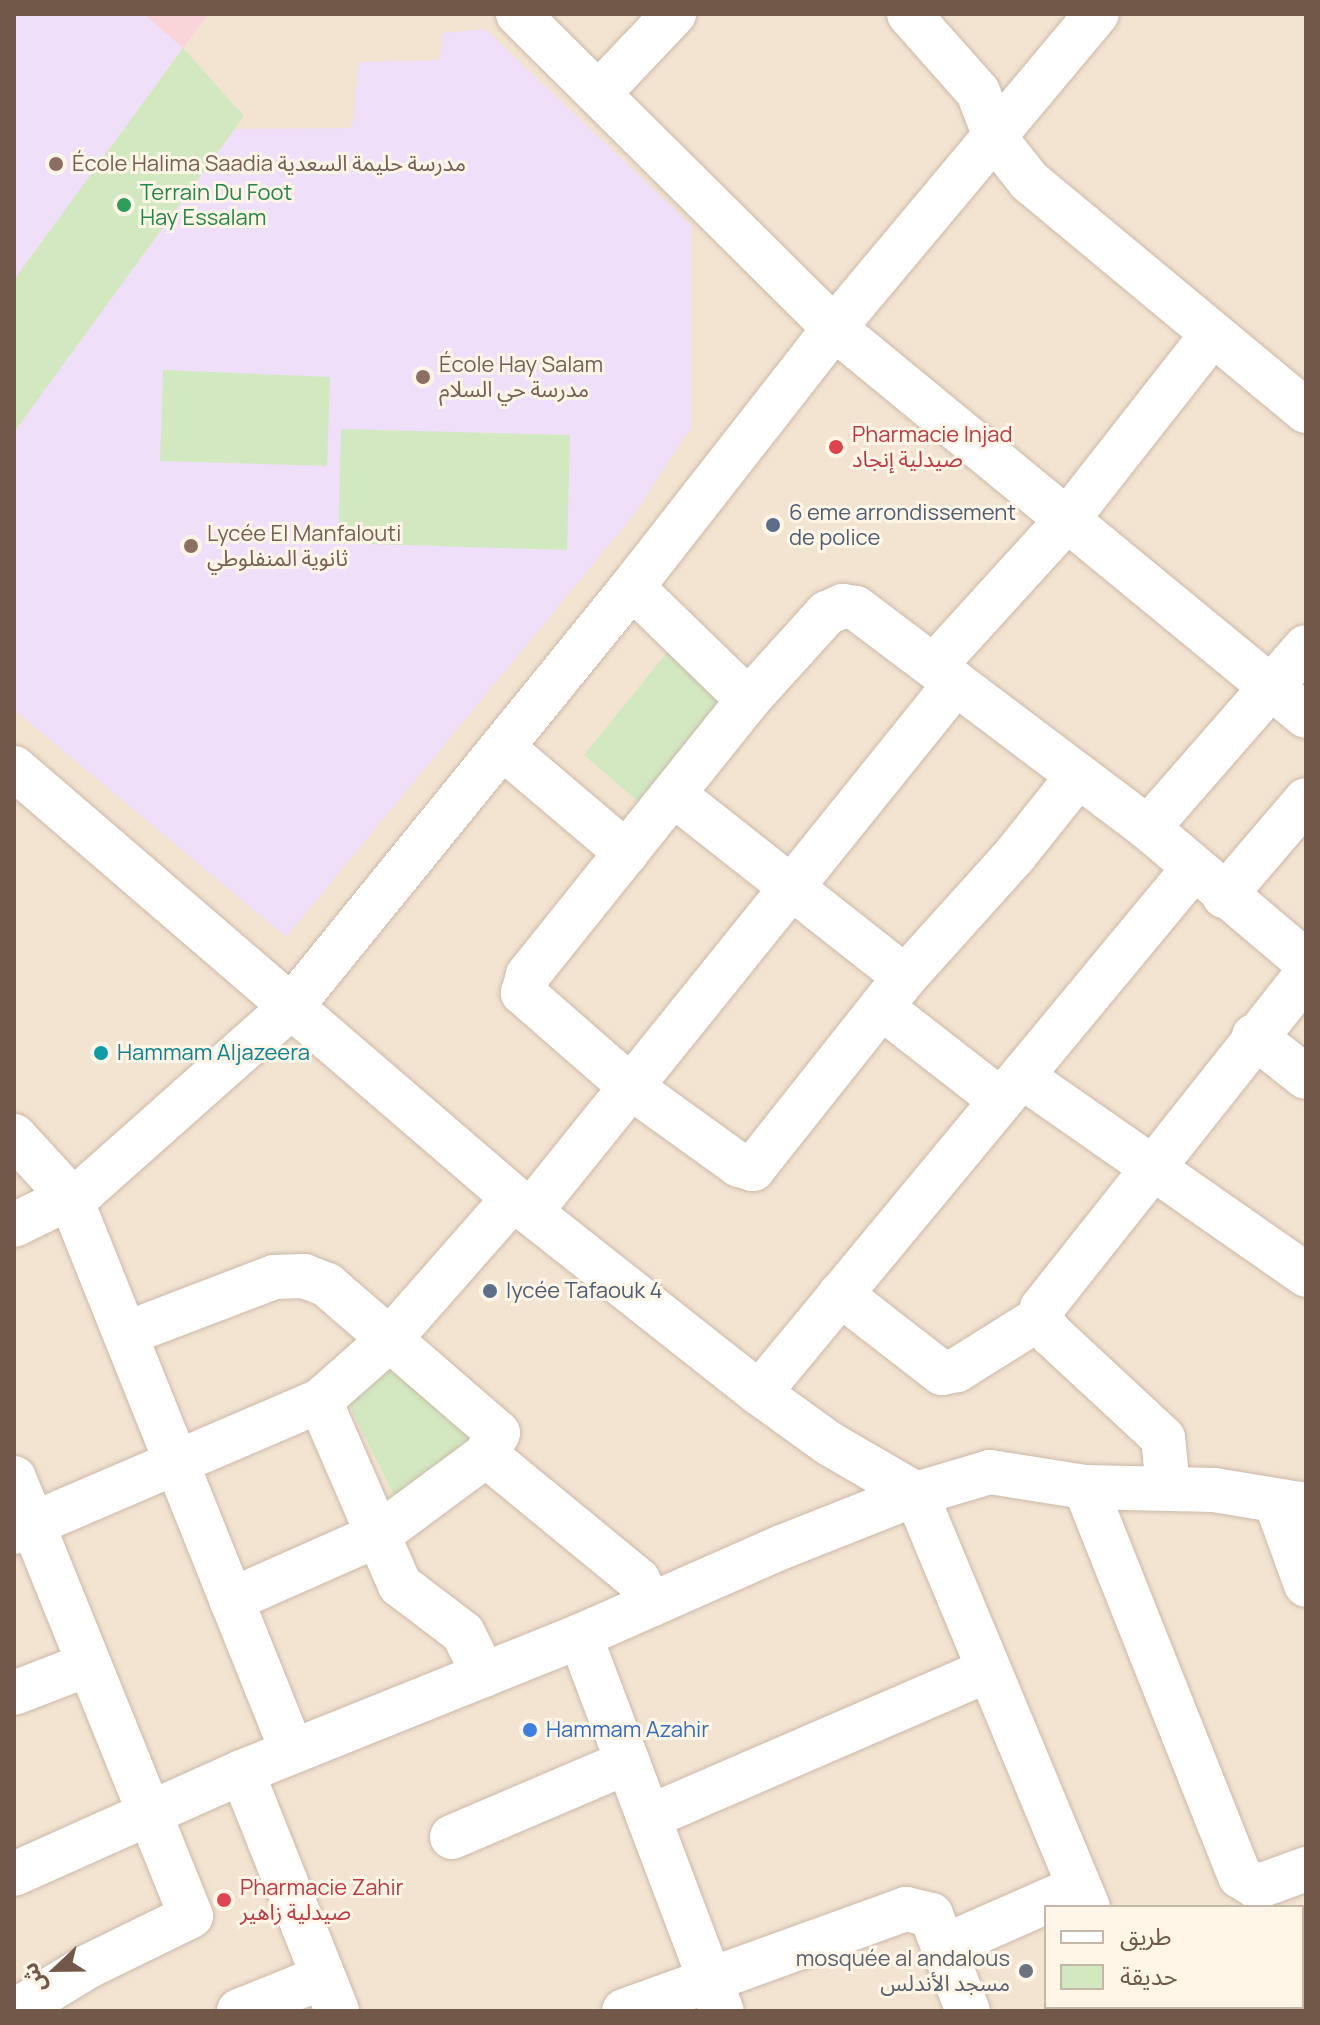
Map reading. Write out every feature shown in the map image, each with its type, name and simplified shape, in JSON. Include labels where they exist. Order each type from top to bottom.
[{"type":"street","points":[[518,14],[834,328],[1290,703]]},
{"type":"street","points":[[599,93],[674,14]]},
{"type":"street","points":[[909,14],[978,92],[996,139],[1029,181],[1211,336],[1306,411]]},
{"type":"street","points":[[14,1225],[85,1190],[291,1007],[632,587],[834,328],[996,139],[1097,14]]},
{"type":"street","points":[[24,1528],[320,1401],[389,1340],[632,1088],[945,675],[1211,336]]},
{"type":"street","points":[[632,587],[748,700]]},
{"type":"street","points":[[1078,776],[1015,855],[893,992],[753,1169],[739,1165],[632,1088],[529,1001],[522,986],[748,700],[835,607],[856,608],[1148,828],[1306,962]]},
{"type":"street","points":[[1148,828],[1290,703],[1306,647]]},
{"type":"street","points":[[503,748],[627,853]]},
{"type":"street","points":[[14,768],[521,1206],[759,1393],[830,1444],[916,1494],[1084,1897],[1061,1905]]},
{"type":"street","points":[[674,795],[788,885],[893,992],[1012,1088],[1152,1167],[1306,1275]]},
{"type":"street","points":[[759,1393],[1012,1088],[1209,882],[1306,800]]},
{"type":"street","points":[[1168,1487],[1163,1438],[1051,1334],[1040,1318],[1042,1308],[1254,1036],[1306,975]]},
{"type":"street","points":[[1254,1036],[1306,1077]]},
{"type":"street","points":[[14,1136],[70,1197],[292,1751]]},
{"type":"street","points":[[125,1334],[248,1283],[304,1276],[327,1285],[498,1433],[486,1455],[378,1535],[231,1600]]},
{"type":"street","points":[[840,1294],[942,1373],[957,1370],[1040,1318]]},
{"type":"street","points":[[320,1401],[400,1585],[463,1633],[484,1675]]},
{"type":"street","points":[[486,1455],[638,1580],[651,1605]]},
{"type":"street","points":[[14,1874],[292,1751],[580,1636],[916,1494],[990,1472],[1085,1487],[1168,1487],[1297,1502],[1306,1585]]},
{"type":"street","points":[[14,1478],[24,1528],[89,1664],[191,1916],[87,1967],[15,2011]]},
{"type":"street","points":[[1085,1487],[1240,1876],[1257,1887],[1306,1869]]},
{"type":"street","points":[[580,1636],[716,1995]]},
{"type":"street","points":[[14,1693],[89,1664]]},
{"type":"street","points":[[649,1817],[989,1670]]},
{"type":"street","points":[[452,1837],[628,1762]]},
{"type":"street","points":[[239,2011],[330,1994],[242,1772]]},
{"type":"street","points":[[624,2011],[716,1995],[906,1909],[931,1915],[968,2011]]},
{"type":"street","points":[[943,1947],[1044,1911]]},
{"type":"shaded area","points":[[14,14],[1306,14],[1306,2011],[14,2011]]},
{"type":"shaded area","name":"École Halima Saadia مدرسة حليمة السعدية","points":[[14,14],[144,14],[183,48],[14,280]]},
{"type":"shaded area","points":[[144,14],[209,14],[183,48]]},
{"type":"shaded area","points":[[485,29],[692,226],[692,426],[636,512],[286,937],[14,710],[14,432],[235,129],[352,128],[359,62],[440,60],[442,33]]},
{"type":"green space","name":"Terrain Du Foot Hay Essalam","points":[[183,48],[244,116],[14,432],[14,280]]},
{"type":"green space","points":[[163,370],[330,377],[327,466],[160,461]]},
{"type":"green space","points":[[341,429],[570,435],[567,550],[338,543]]},
{"type":"green space","points":[[677,640],[737,686],[643,806],[584,755]]},
{"type":"green space","points":[[392,1361],[482,1436],[406,1519],[344,1395]]},
{"type":"place","name":"École Halima Saadia مدرسة حليمة السعدية","points":[[56,164]]},
{"type":"place","name":"Terrain Du Foot Hay Essalam","points":[[124,205]]},
{"type":"place","name":"École Hay Salam مدرسة حي السلام","points":[[423,377]]},
{"type":"place","name":"Pharmacie Injad صيدلية إنجاد","points":[[836,447]]},
{"type":"place","name":"6 eme arrondissement de police","points":[[773,525]]},
{"type":"place","name":"Lycée El Manfalouti ثانوية المنفلوطي","points":[[191,546]]},
{"type":"place","name":"Hammam Aljazeera","points":[[101,1053]]},
{"type":"place","name":"lycée Tafaouk 4","points":[[490,1291]]},
{"type":"place","name":"Hammam Azahir","points":[[530,1730]]},
{"type":"place","name":"Pharmacie Zahir صيدلية زاهير","points":[[224,1900]]},
{"type":"place","name":"mosquée al andalous مسجد الأندلس","points":[[1026,1971]]}]
